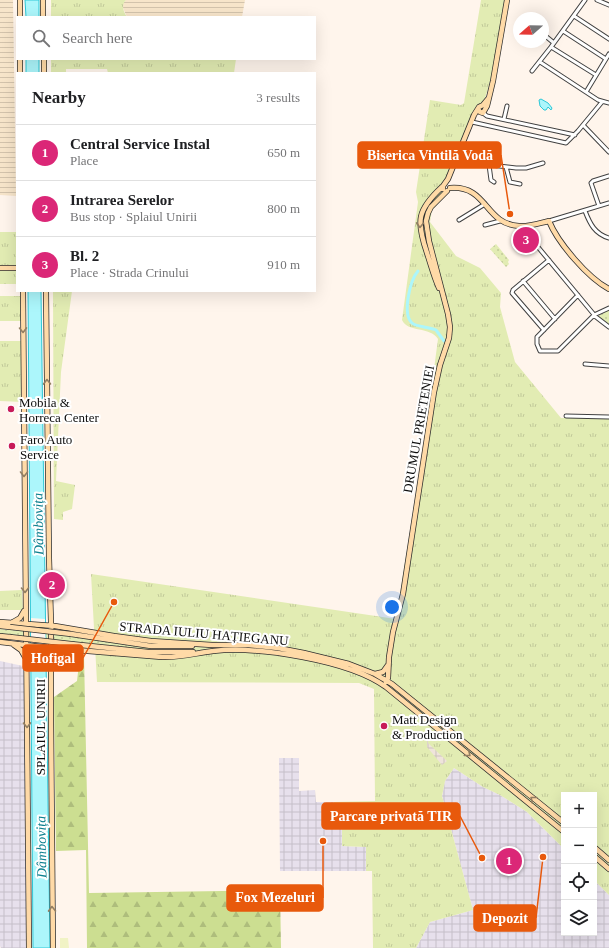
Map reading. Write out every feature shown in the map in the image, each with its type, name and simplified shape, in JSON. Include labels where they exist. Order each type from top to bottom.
[{"type":"main road","points":[[20,0],[20,16]]},
{"type":"main road","points":[[43,0],[43,16]]},
{"type":"main road","points":[[447,187],[448,179],[472,121],[482,110],[490,94],[497,63],[507,0]]},
{"type":"main road","points":[[20,60],[20,72]]},
{"type":"main road","points":[[44,60],[44,72]]},
{"type":"main road","points":[[445,300],[436,282],[420,228],[420,220],[424,207],[437,192],[447,187],[470,190],[477,195],[500,221],[511,225],[525,226],[549,221],[555,234],[564,246],[595,280],[609,289]]},
{"type":"main road","name":"DRUMUL PRIETENIEI","points":[[387,680],[393,632],[404,588],[435,384],[450,334],[450,320],[429,241],[426,221],[431,207],[447,187]]},
{"type":"main road","points":[[0,268],[16,268]]},
{"type":"main road","name":"SPLAIUL UNIRII","points":[[23,292],[29,948]]},
{"type":"main road","name":"SPLAIUL UNIRII","points":[[46,292],[51,603],[53,948]]},
{"type":"main road","points":[[51,603],[55,621],[66,628]]},
{"type":"main road","points":[[0,626],[11,625],[20,618],[25,607]]},
{"type":"main road","points":[[0,622],[11,625],[151,646],[212,645]]},
{"type":"main road","name":"STRADA IULIU HAȚIEGANU","points":[[11,625],[26,623],[51,625],[139,640],[212,645],[260,646],[293,651],[342,662],[387,680],[561,821]]},
{"type":"main road","points":[[0,636],[154,653],[212,651]]},
{"type":"main road","name":"STRADA IULIU HAȚIEGANU","points":[[0,642],[26,646],[166,657],[180,657],[212,651],[260,651],[304,658],[355,672],[384,685],[561,829]]},
{"type":"main road","points":[[9,643],[20,648],[26,661]]},
{"type":"main road","points":[[51,664],[57,654],[67,649]]},
{"type":"main road","points":[[375,674],[382,672],[388,665]]},
{"type":"main road","points":[[384,685],[387,680]]},
{"type":"main road","points":[[544,815],[548,810]]},
{"type":"main road","points":[[597,850],[609,860]]},
{"type":"main road","points":[[597,859],[609,869]]},
{"type":"street","points":[[532,71],[585,0]]},
{"type":"street","points":[[597,0],[609,5]]},
{"type":"street","points":[[574,16],[609,39]]},
{"type":"street","points":[[563,31],[606,59]]},
{"type":"street","points":[[549,39],[554,43]]},
{"type":"street","points":[[551,47],[596,74]]},
{"type":"street","points":[[586,92],[609,54]]},
{"type":"street","points":[[540,62],[602,102],[609,103]]},
{"type":"street","points":[[472,121],[566,143],[575,135],[602,102]]},
{"type":"street","points":[[504,120],[507,106]]},
{"type":"street","points":[[482,110],[487,116],[575,135]]},
{"type":"street","points":[[583,125],[609,152]]},
{"type":"street","points":[[469,163],[471,154]]},
{"type":"street","points":[[456,161],[526,168],[543,163]]},
{"type":"street","points":[[489,165],[491,180],[494,182]]},
{"type":"street","points":[[506,167],[510,182],[520,184]]},
{"type":"street","points":[[599,206],[591,183],[609,176]]},
{"type":"street","points":[[549,221],[609,203]]},
{"type":"street","points":[[459,220],[485,204]]},
{"type":"street","points":[[585,211],[593,228],[600,234],[609,238]]},
{"type":"street","points":[[485,225],[500,221]]},
{"type":"street","points":[[525,226],[528,235],[594,315],[609,327]]},
{"type":"street","points":[[544,330],[512,291],[549,260]]},
{"type":"street","points":[[523,281],[555,318]]},
{"type":"street","points":[[578,295],[537,337],[536,341],[542,351],[558,351],[594,315],[609,308]]},
{"type":"street","points":[[585,364],[609,366]]},
{"type":"street","points":[[566,416],[609,417]]},
{"type":"shaded area","points":[[0,0],[13,0],[16,196],[0,195]]},
{"type":"shaded area","points":[[126,0],[245,0],[242,16],[127,16],[123,8],[123,3]]},
{"type":"shaded area","points":[[0,661],[23,666],[25,693],[28,948],[1,948],[0,946]]},
{"type":"shaded area","points":[[430,729],[432,730],[428,743],[447,761],[442,765],[427,747],[427,740]]},
{"type":"shaded area","points":[[279,758],[299,758],[299,791],[315,790],[316,802],[334,802],[334,804],[342,804],[342,846],[366,847],[366,871],[280,871]]},
{"type":"shaded area","points":[[454,768],[483,787],[500,795],[527,812],[561,846],[561,936],[597,936],[597,883],[609,895],[609,948],[416,948],[430,922],[473,910],[442,796],[445,781]]},
{"type":"green space","points":[[51,0],[126,0],[123,4],[123,8],[126,16],[51,16]]},
{"type":"green space","points":[[481,0],[505,0],[495,65],[484,102],[478,106],[447,179],[442,183],[441,187],[438,188],[439,192],[450,191],[432,210],[430,222],[456,256],[480,268],[501,293],[500,307],[515,362],[561,418],[609,418],[609,895],[597,883],[597,792],[561,792],[561,846],[527,812],[500,795],[483,787],[454,768],[445,781],[442,796],[473,910],[430,922],[416,948],[373,948],[372,871],[366,871],[366,847],[342,846],[342,805],[334,802],[375,801],[374,689],[359,683],[97,682],[91,574],[396,619],[424,444],[438,339],[430,332],[409,327],[402,320],[418,202],[416,192],[430,100],[461,105],[464,103]]},
{"type":"green space","points":[[51,60],[236,60],[234,72],[108,72],[107,69],[66,69],[66,72],[51,72]]},
{"type":"green space","points":[[0,232],[16,232],[16,284],[0,284]]},
{"type":"green space","points":[[496,244],[509,260],[509,264],[506,267],[490,249]]},
{"type":"green space","points":[[53,292],[72,292],[61,372],[56,481],[75,485],[72,509],[63,512],[63,520],[54,519]]},
{"type":"green space","points":[[0,296],[21,296],[21,321],[0,321]]},
{"type":"green space","points":[[609,310],[609,324],[598,316]]},
{"type":"green space","points":[[0,341],[21,341],[23,402],[0,401]]},
{"type":"green space","points":[[22,590],[23,610],[0,610],[0,591]]},
{"type":"green space","points":[[0,629],[62,635],[155,648],[241,647],[271,649],[355,668],[371,676],[292,654],[228,648],[168,651],[143,650],[0,635]]},
{"type":"green space","points":[[80,655],[84,655],[89,893],[280,890],[281,948],[87,948],[86,850],[56,851],[54,697],[77,681]]},
{"type":"green space","points":[[60,938],[68,938],[69,948],[60,948]]},
{"type":"water","points":[[25,0],[39,0],[39,16],[26,16]]},
{"type":"water","points":[[26,60],[39,60],[39,72],[26,72]]},
{"type":"water","points":[[541,99],[548,103],[552,108],[551,110],[548,107],[544,110],[540,106],[539,100]]},
{"type":"water","name":"Dâmbovița","points":[[28,292],[41,292],[50,948],[33,948]]},
{"type":"pier","points":[[31,618],[45,619],[46,653],[31,652]]},
{"type":"waterway","points":[[418,271],[412,282],[408,297],[407,305],[409,319],[414,324],[436,330],[444,341]]},
{"type":"place","name":"Biserica Vintilă Vodă","points":[[510,214]]},
{"type":"place","name":"Bl. 2","points":[[526,240]]},
{"type":"place","name":"Mobila & Horreca Center","points":[[11,409]]},
{"type":"place","name":"Faro Auto Service","points":[[12,446]]},
{"type":"place","name":"Intrarea Serelor","points":[[52,585]]},
{"type":"place","name":"Hofigal","points":[[114,602]]},
{"type":"place","name":"Matt Design & Production","points":[[384,726]]},
{"type":"place","name":"Fox Mezeluri","points":[[323,841]]},
{"type":"place","name":"Depozit","points":[[543,857]]},
{"type":"place","name":"Parcare privată TIR","points":[[482,858]]},
{"type":"place","name":"Central Service Instal","points":[[509,861]]}]
